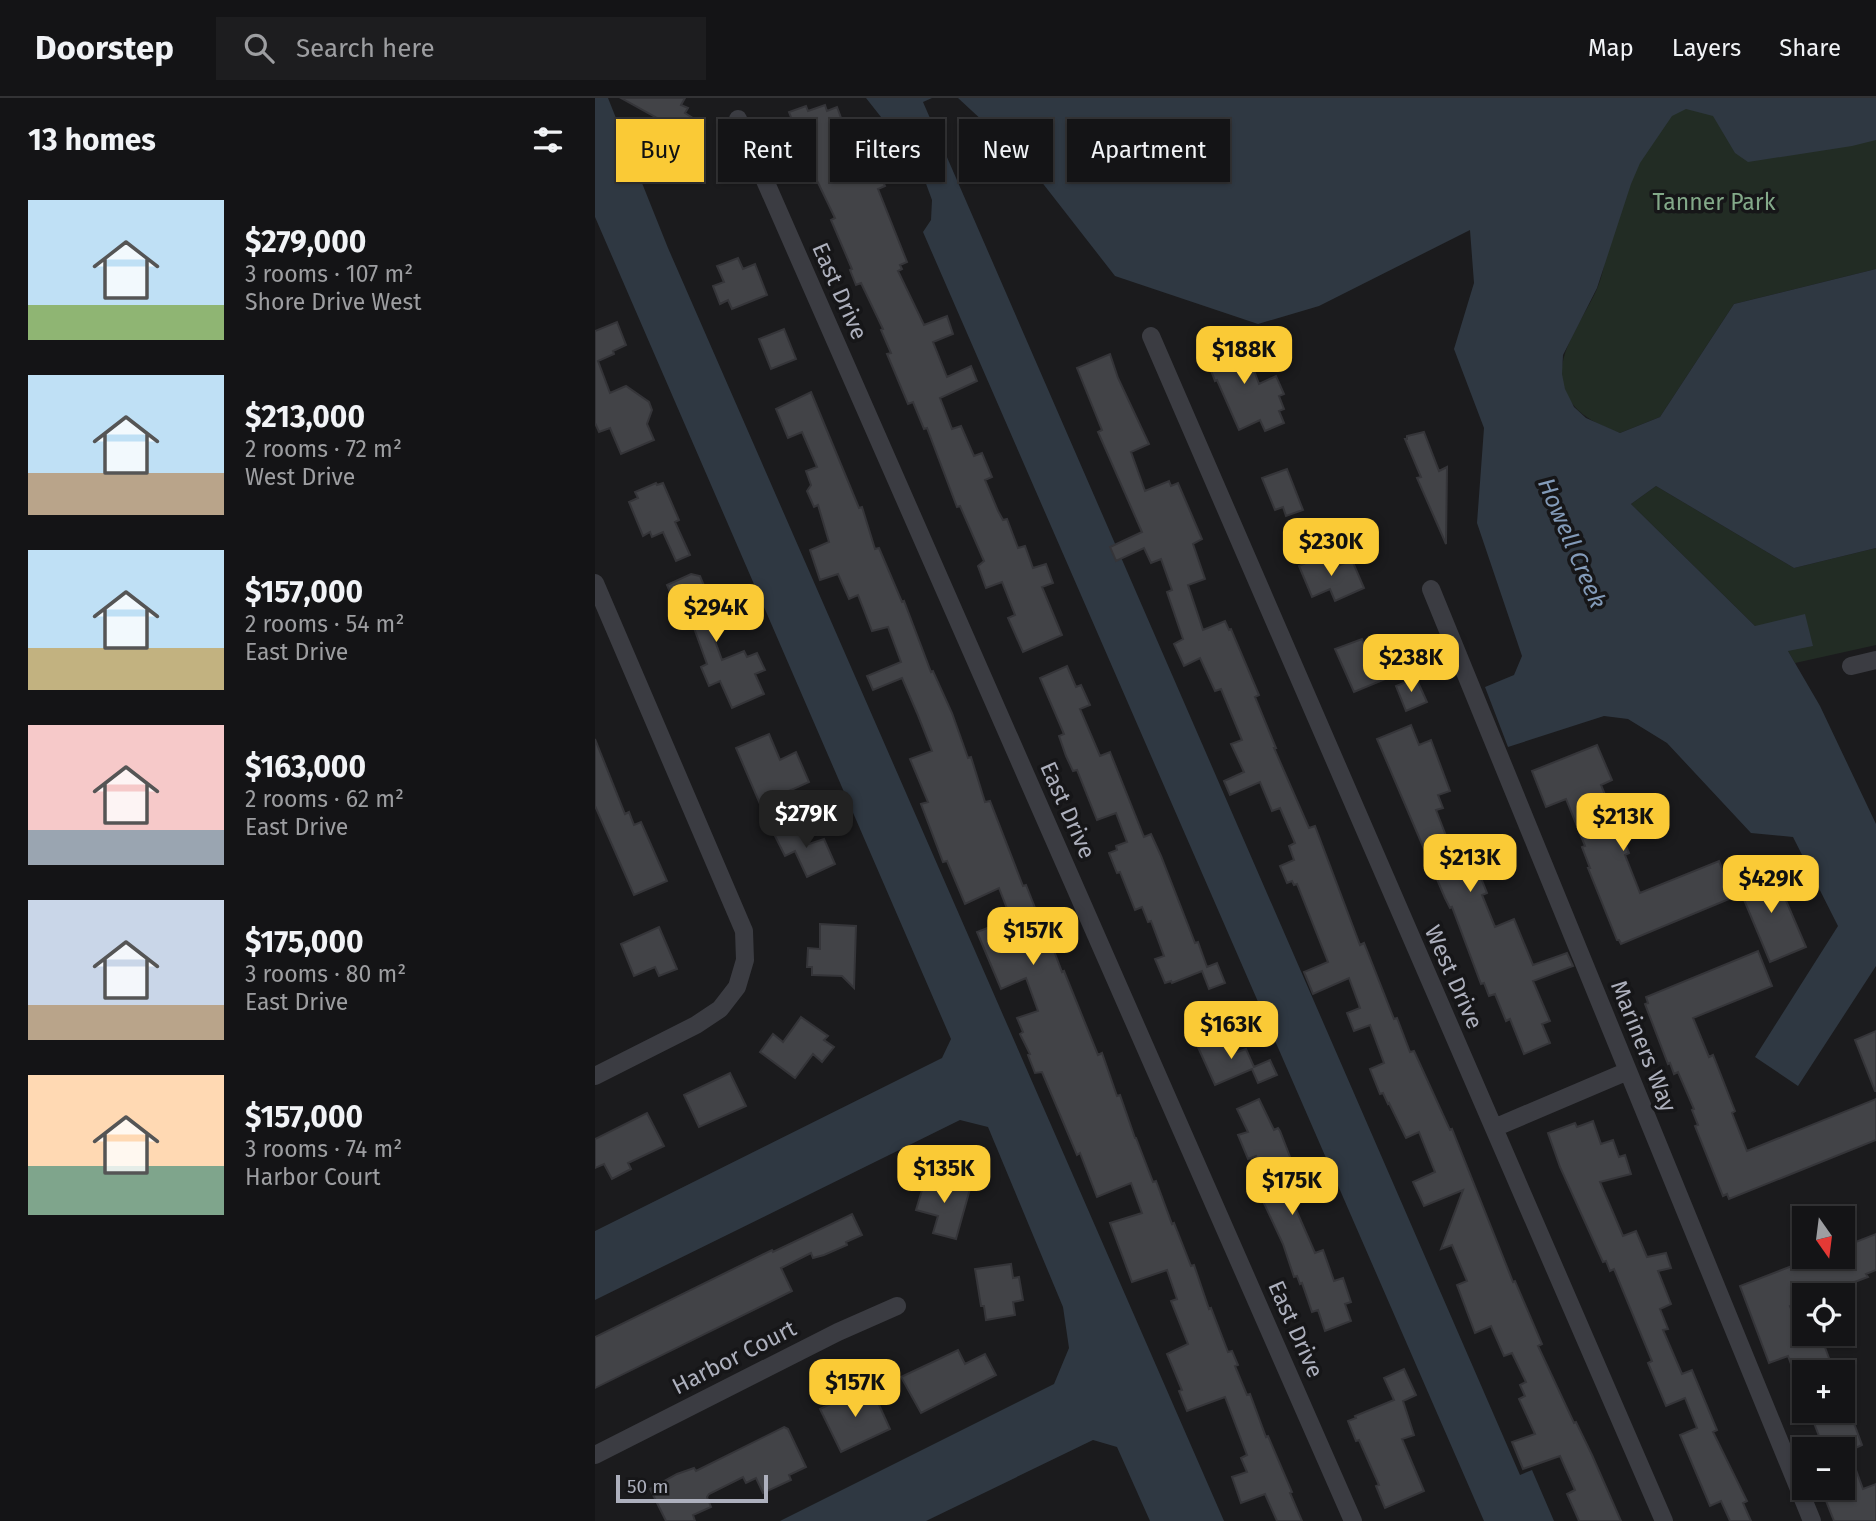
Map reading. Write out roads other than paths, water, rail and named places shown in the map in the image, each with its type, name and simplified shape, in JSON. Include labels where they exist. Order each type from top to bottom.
[{"type":"street","name":"East Drive","points":[[738,118],[1353,1521]]},
{"type":"street","name":"West Drive","points":[[1150,336],[1664,1521]]},
{"type":"street","points":[[595,583],[744,931],[745,960],[737,987],[720,1009],[696,1025],[595,1076]]},
{"type":"street","name":"Mariners Way","points":[[1431,590],[1811,1521]]},
{"type":"street","points":[[1851,666],[1876,660]]},
{"type":"street","points":[[1494,1129],[1628,1071]]},
{"type":"street","name":"Harbor Court","points":[[595,1455],[838,1332],[897,1306]]},
{"type":"water","points":[[595,98],[608,98],[616,119],[616,182],[642,182],[668,248],[1224,1521],[1150,1521],[1117,1447],[1093,1440],[926,1521],[780,1521],[1054,1384],[1069,1348],[1063,1307],[988,1127],[960,1120],[595,1300],[595,1231],[942,1058],[951,1039],[595,217]]},
{"type":"water","points":[[866,98],[932,98],[923,102],[930,119],[881,117]]},
{"type":"water","name":"Howell Creek","points":[[958,98],[1876,98],[1876,140],[1748,162],[1735,153],[1713,116],[1686,109],[1672,116],[1640,163],[1597,288],[1563,355],[1562,374],[1565,389],[1574,407],[1586,418],[1620,433],[1660,417],[1734,304],[1876,269],[1876,548],[1794,568],[1656,486],[1631,504],[1755,626],[1805,614],[1813,646],[1788,651],[1820,706],[1876,824],[1876,966],[1798,1086],[1755,1057],[1838,926],[1793,837],[1751,833],[1667,743],[1628,719],[1604,716],[1508,747],[1485,687],[1514,675],[1522,656],[1477,523],[1484,428],[1454,349],[1474,283],[1470,230],[1319,306],[1258,324],[1115,276],[1042,182],[1053,182],[1053,119],[981,119]]},
{"type":"water","points":[[945,153],[1520,1475],[1532,1470],[1554,1521],[1484,1521],[923,232],[931,220],[932,200],[925,182],[945,182]]},
{"type":"park label","name":"Tanner Park","points":[[1714,202]]}]
